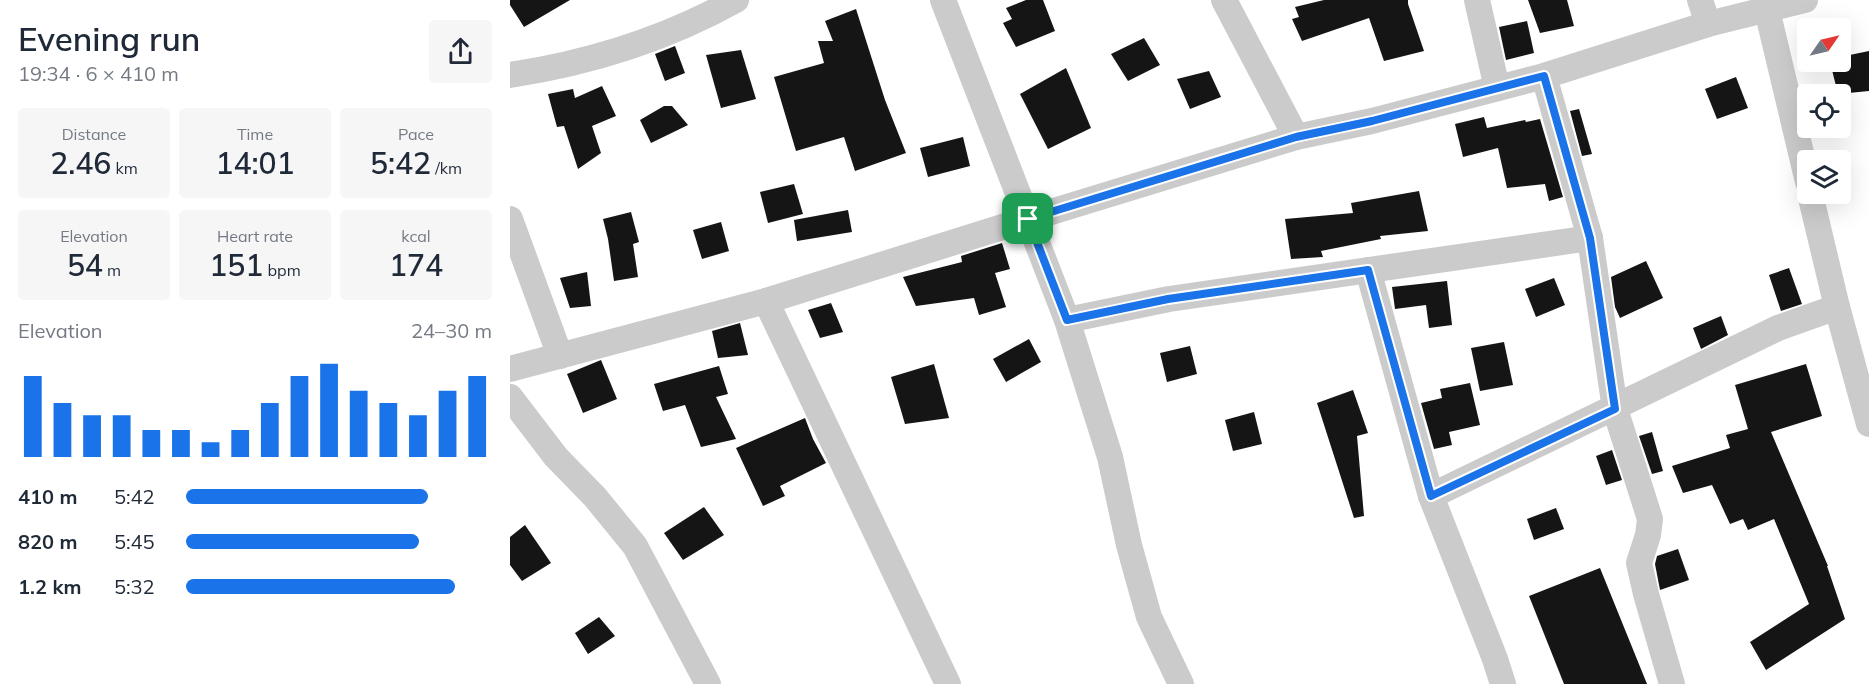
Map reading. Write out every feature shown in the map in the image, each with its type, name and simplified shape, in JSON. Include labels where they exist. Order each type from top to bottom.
[{"type":"street","points":[[510,75],[554,68],[610,54],[698,9],[736,0]]},
{"type":"street","points":[[944,0],[1067,320],[1110,457],[1129,545],[1149,617],[1181,684]]},
{"type":"street","points":[[1224,0],[1296,137]]},
{"type":"street","points":[[1477,0],[1497,88]]},
{"type":"street","points":[[510,369],[766,301],[1296,137],[1372,121],[1544,76],[1704,12],[1767,10],[1805,0]]},
{"type":"street","points":[[1767,10],[1800,150]]},
{"type":"street","points":[[1544,76],[1590,238],[1615,409],[1650,519],[1648,535],[1639,563],[1672,684]]},
{"type":"street","points":[[1812,204],[1837,307],[1869,424]]},
{"type":"street","points":[[510,219],[560,356]]},
{"type":"street","points":[[1067,320],[1168,299],[1590,238]]},
{"type":"street","points":[[1368,270],[1431,496],[1503,684]]},
{"type":"street","points":[[766,301],[948,684]]},
{"type":"street","points":[[1431,496],[1615,409],[1778,328],[1837,307]]},
{"type":"street","points":[[510,397],[556,457],[595,497],[635,546],[708,684]]},
{"type":"building","points":[[510,0],[570,0],[524,27],[510,5]]},
{"type":"building","points":[[1026,0],[1043,0],[1055,31],[1016,47],[1003,23],[1012,19],[1006,8]]},
{"type":"building","points":[[1324,0],[1408,0],[1424,51],[1384,61],[1369,18],[1302,41],[1292,19],[1299,17],[1295,7]]},
{"type":"building","points":[[1528,0],[1567,0],[1574,26],[1540,33]]},
{"type":"building","points":[[856,9],[885,100],[906,153],[855,171],[844,137],[796,151],[774,77],[824,63],[818,41],[833,41],[825,21]]},
{"type":"building","points":[[1527,21],[1534,53],[1506,60],[1499,27]]},
{"type":"building","points":[[1144,38],[1160,65],[1128,81],[1111,54]]},
{"type":"building","points":[[675,46],[685,73],[665,81],[655,54]]},
{"type":"building","points":[[741,50],[756,99],[721,108],[706,55]]},
{"type":"building","points":[[1869,51],[1869,91],[1851,93],[1851,84],[1836,84],[1832,72],[1851,72],[1851,55]]},
{"type":"building","points":[[1066,68],[1091,128],[1048,149],[1020,94]]},
{"type":"building","points":[[1209,71],[1221,97],[1190,109],[1177,79]]},
{"type":"building","points":[[1736,77],[1748,108],[1717,119],[1705,89]]},
{"type":"building","points":[[602,86],[616,116],[592,126],[601,153],[578,169],[564,126],[557,127],[548,94],[573,89],[575,98]]},
{"type":"building","points":[[664,106],[672,106],[688,125],[651,143],[640,120]]},
{"type":"building","points":[[1579,109],[1592,154],[1582,156],[1570,111]]},
{"type":"building","points":[[1484,117],[1487,128],[1540,119],[1563,197],[1549,201],[1545,184],[1507,188],[1498,148],[1463,157],[1455,124]]},
{"type":"building","points":[[963,137],[970,166],[928,177],[920,148]]},
{"type":"building","points":[[794,184],[803,214],[768,223],[760,192]]},
{"type":"building","points":[[1419,191],[1428,231],[1380,236],[1381,239],[1321,251],[1323,257],[1291,259],[1285,219],[1353,213],[1351,203]]},
{"type":"building","points":[[848,210],[852,232],[797,241],[794,220]]},
{"type":"building","points":[[631,212],[639,242],[633,244],[638,277],[614,281],[603,219]]},
{"type":"building","points":[[721,222],[729,251],[702,259],[693,230]]},
{"type":"building","points":[[1002,243],[1010,269],[995,273],[1006,307],[979,315],[974,298],[916,306],[903,277],[962,262],[961,256]]},
{"type":"building","points":[[1646,261],[1663,298],[1620,318],[1615,307],[1611,277]]},
{"type":"building","points":[[1789,268],[1802,304],[1781,311],[1769,275]]},
{"type":"building","points":[[587,272],[591,306],[570,308],[560,278]]},
{"type":"building","points":[[1554,278],[1565,305],[1536,317],[1525,289]]},
{"type":"building","points":[[1447,281],[1452,325],[1429,328],[1426,305],[1395,309],[1392,287]]},
{"type":"building","points":[[831,303],[843,332],[820,338],[808,310]]},
{"type":"building","points":[[1721,316],[1728,335],[1701,349],[1693,328]]},
{"type":"building","points":[[740,323],[748,355],[718,358],[712,331]]},
{"type":"building","points":[[1029,339],[1041,362],[1006,382],[993,359]]},
{"type":"building","points":[[1504,342],[1513,385],[1480,391],[1471,348]]},
{"type":"building","points":[[1190,346],[1197,374],[1167,382],[1160,353]]},
{"type":"building","points":[[601,360],[617,399],[583,413],[567,374]]},
{"type":"building","points":[[934,364],[949,418],[905,424],[891,377]]},
{"type":"building","points":[[1806,364],[1822,416],[1771,432],[1828,566],[1845,619],[1766,670],[1750,642],[1809,604],[1774,519],[1748,530],[1743,519],[1730,524],[1712,485],[1683,493],[1672,466],[1730,448],[1726,435],[1748,429],[1735,385]]},
{"type":"building","points":[[719,366],[728,394],[716,397],[736,439],[701,447],[685,405],[663,411],[654,384]]},
{"type":"building","points":[[1470,383],[1480,425],[1449,432],[1452,445],[1434,449],[1421,403],[1442,398],[1440,389]]},
{"type":"building","points":[[1353,390],[1368,433],[1357,436],[1364,516],[1354,518],[1317,403]]},
{"type":"building","points":[[1254,412],[1262,444],[1233,451],[1225,420]]},
{"type":"building","points":[[805,418],[826,463],[780,486],[785,496],[763,506],[736,448]]},
{"type":"building","points":[[1652,432],[1663,471],[1652,474],[1639,436]]},
{"type":"building","points":[[1612,450],[1622,480],[1606,485],[1596,456]]},
{"type":"building","points":[[704,507],[724,535],[683,560],[664,533]]},
{"type":"building","points":[[1556,508],[1564,529],[1534,540],[1527,519]]},
{"type":"building","points":[[525,525],[551,563],[522,581],[510,565],[510,537]]},
{"type":"building","points":[[1678,549],[1689,580],[1660,590],[1655,564],[1657,556]]},
{"type":"building","points":[[1600,568],[1647,684],[1564,684],[1529,596]]},
{"type":"building","points":[[599,617],[615,636],[588,654],[575,633]]},
{"type":"route","points":[[1544,76],[1590,238],[1615,409],[1431,496],[1368,270],[1168,299],[1067,320],[1028,219],[1296,137],[1372,121],[1544,76]]}]
